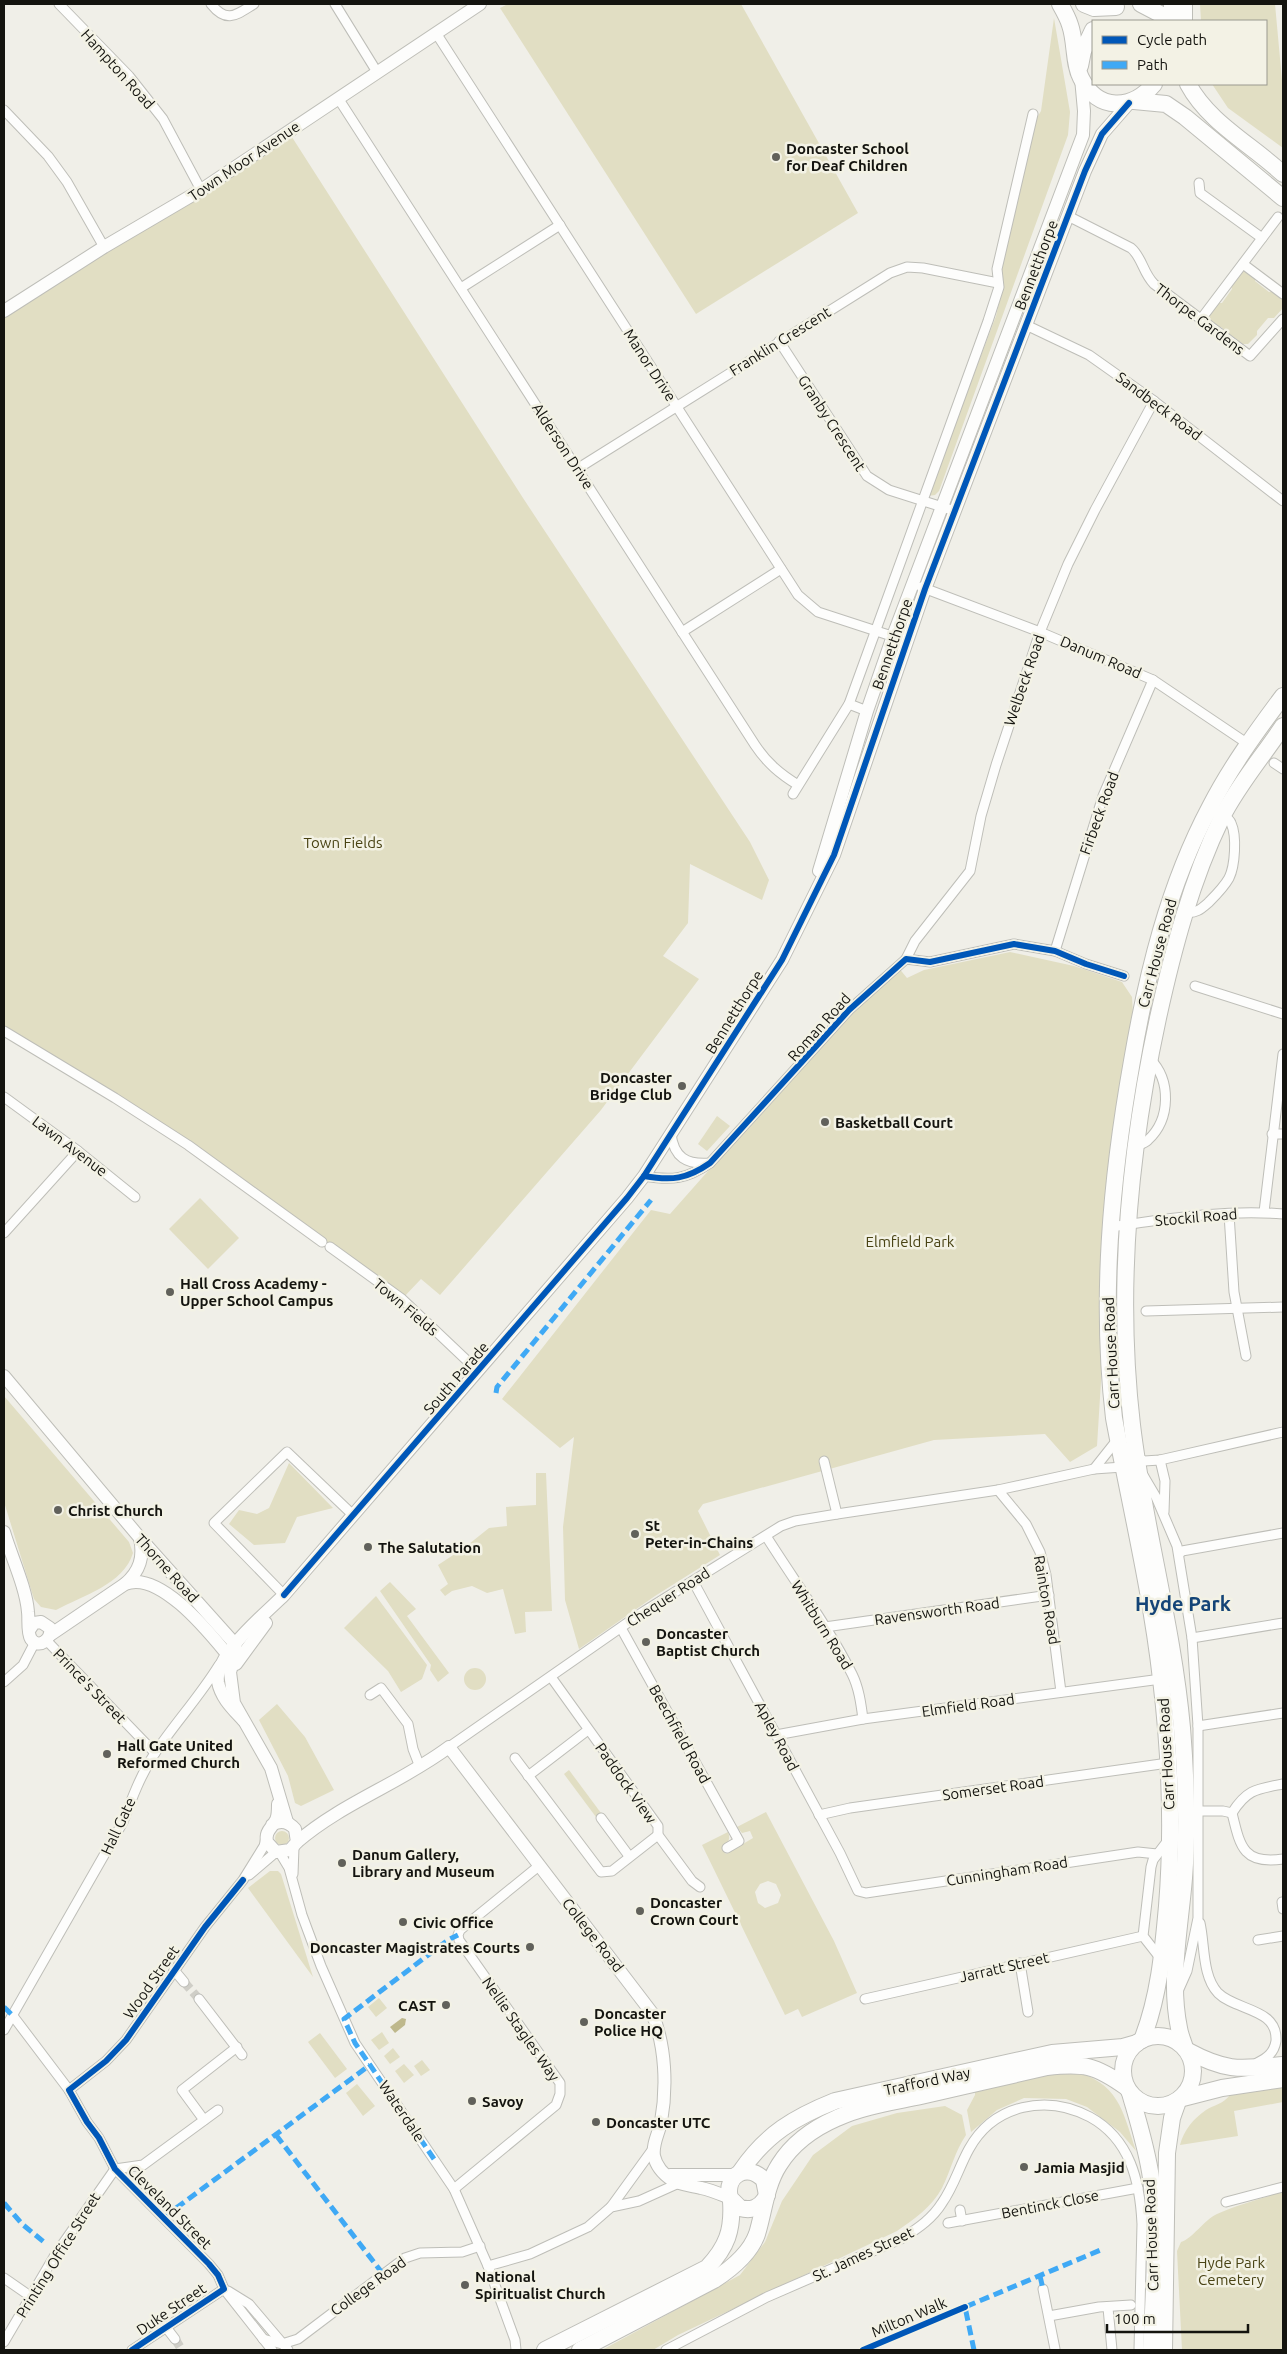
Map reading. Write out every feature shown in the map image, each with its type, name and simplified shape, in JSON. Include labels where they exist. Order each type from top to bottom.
[{"type":"highway","points":[[1060,4],[1070,25],[1080,74],[1092,93],[1103,100],[1115,104],[1132,102],[1166,104],[1186,117],[1283,198]]},
{"type":"highway","points":[[1084,4],[1094,8],[1121,6]]},
{"type":"highway","points":[[1141,4],[1162,15],[1166,20]]},
{"type":"highway","points":[[1172,4],[1172,20]]},
{"type":"highway","points":[[1184,4],[1184,20]]},
{"type":"highway","points":[[1101,20],[1121,6]]},
{"type":"highway","points":[[1080,74],[1083,51],[1092,32]]},
{"type":"highway","points":[[1132,102],[1153,85]]},
{"type":"highway","points":[[1191,87],[1215,119],[1283,174]]},
{"type":"highway","name":"Carr House Road","points":[[1140,2041],[1153,2009],[1162,1959],[1168,1893],[1170,1838],[1168,1763],[1161,1679],[1118,1439],[1109,1374],[1107,1331],[1110,1227],[1124,1103],[1145,990],[1158,937],[1189,851],[1210,807],[1248,744],[1283,696]]},
{"type":"highway","name":"Carr House Road","points":[[1186,2049],[1179,2030],[1176,1994],[1176,1966],[1184,1872],[1185,1795],[1182,1728],[1174,1667],[1132,1426],[1126,1346],[1125,1286],[1128,1225],[1134,1147],[1150,1058],[1167,978],[1185,912],[1224,815],[1283,726]]},
{"type":"highway","points":[[1283,2065],[1227,2068],[1210,2062],[1167,2037],[1152,2036],[1140,2041],[1128,2054],[1123,2068],[1128,2090],[1141,2103],[1153,2107],[1165,2106],[1180,2099],[1222,2088],[1283,2079]]},
{"type":"highway","name":"Trafford Way","points":[[545,2350],[707,2268],[726,2244],[732,2215],[729,2185],[751,2157],[777,2131],[806,2113],[835,2101],[1052,2053],[1123,2047],[1140,2041]]},
{"type":"highway","points":[[1180,2099],[1189,2090],[1194,2068],[1186,2049]]},
{"type":"highway","name":"Trafford Way","points":[[580,2350],[714,2280],[730,2269],[743,2257],[756,2236],[766,2197],[778,2166],[791,2150],[813,2131],[837,2118],[872,2106],[1047,2067],[1068,2065],[1090,2066],[1109,2075],[1128,2090]]},
{"type":"highway","name":"Carr House Road","points":[[1128,2090],[1145,2145],[1151,2178],[1154,2220],[1151,2350]]},
{"type":"highway","name":"Carr House Road","points":[[1164,2350],[1167,2153],[1172,2118],[1180,2099]]},
{"type":"highway","points":[[731,2199],[740,2208],[746,2210],[761,2204],[766,2197],[764,2180],[760,2174],[754,2171],[738,2173]]},
{"type":"street","name":"Hampton Road","points":[[58,4],[129,76],[163,119],[201,190]]},
{"type":"street","points":[[212,4],[221,14],[228,17],[235,16],[254,4]]},
{"type":"street","points":[[335,4],[377,72]]},
{"type":"street","name":"Town Moor Avenue","points":[[5,306],[201,190],[480,4]]},
{"type":"street","name":"Manor Drive","points":[[436,34],[798,596],[818,612],[907,641]]},
{"type":"street","name":"Bennetthorpe","points":[[949,509],[1083,135],[1084,111],[1080,74]]},
{"type":"street","name":"Alderson Drive","points":[[338,98],[764,758],[778,772],[798,785]]},
{"type":"street","name":"Bennetthorpe","points":[[813,896],[867,711],[893,636],[919,586],[949,509],[1026,326],[1102,134],[1132,102]]},
{"type":"street","points":[[4,110],[48,156],[67,182],[104,247]]},
{"type":"street","name":"Bennetthorpe","points":[[793,794],[848,704],[988,321],[998,283],[997,269],[1033,114]]},
{"type":"street","points":[[1199,183],[1200,193],[1262,238]]},
{"type":"street","name":"Thorpe Gardens","points":[[1068,216],[1137,252],[1147,277],[1250,356],[1283,319]]},
{"type":"street","points":[[1200,319],[1278,217]]},
{"type":"street","points":[[461,288],[560,225]]},
{"type":"street","points":[[1242,264],[1283,294]]},
{"type":"street","name":"Franklin Crescent","points":[[577,469],[890,273],[907,267],[923,268],[998,283]]},
{"type":"street","name":"Sandbeck Road","points":[[1026,326],[1088,355],[1154,401],[1283,501]]},
{"type":"street","name":"Granby Crescent","points":[[779,341],[867,476],[889,490],[949,509]]},
{"type":"street","name":"Welbeck Road","points":[[906,959],[915,941],[970,871],[981,816],[1040,632],[1068,564],[1154,401]]},
{"type":"street","points":[[682,632],[781,569]]},
{"type":"street","name":"Bennetthorpe","points":[[644,1176],[782,960],[834,856],[907,641],[919,586]]},
{"type":"street","name":"Danum Road","points":[[919,586],[1040,632],[1153,680],[1248,744]]},
{"type":"street","name":"Firbeck Road","points":[[1054,951],[1103,796],[1153,680]]},
{"type":"street","points":[[848,704],[867,711]]},
{"type":"street","points":[[1274,763],[1283,769]]},
{"type":"street","name":"Carr House Road","points":[[1185,912],[1191,913],[1200,910],[1217,894],[1229,876],[1234,858],[1234,845],[1231,823],[1224,815]]},
{"type":"street","points":[[906,959],[930,962],[1014,944],[1054,951],[1124,976]]},
{"type":"street","name":"Roman Road","points":[[644,1176],[665,1180],[688,1176],[710,1163],[739,1134],[849,1010],[906,959]]},
{"type":"street","points":[[1195,986],[1283,1014]]},
{"type":"street","points":[[4,1032],[115,1098],[188,1145],[322,1242]]},
{"type":"street","points":[[1264,1212],[1272,1134],[1280,1099],[1283,1054]]},
{"type":"street","points":[[1134,1147],[1148,1140],[1161,1123],[1166,1101],[1163,1077],[1150,1058]]},
{"type":"street","name":"Lawn Avenue","points":[[4,1097],[78,1150],[135,1198]]},
{"type":"street","points":[[671,1134],[673,1148],[680,1156],[690,1162],[710,1163]]},
{"type":"street","points":[[1272,1134],[1283,1134]]},
{"type":"street","points":[[4,1233],[78,1150]]},
{"type":"street","name":"South Parade","points":[[235,1651],[644,1176]]},
{"type":"street","name":"Stockil Road","points":[[1110,1227],[1181,1217],[1264,1212],[1283,1214]]},
{"type":"street","points":[[1229,1214],[1234,1292],[1246,1356]]},
{"type":"street","name":"Town Fields","points":[[330,1247],[402,1299],[478,1371]]},
{"type":"street","points":[[1146,1311],[1283,1307]]},
{"type":"street","name":"Thorne Road","points":[[4,1376],[235,1651]]},
{"type":"street","points":[[1176,1994],[1188,1969],[1198,1918],[1198,1726],[1192,1638],[1179,1554],[1164,1513],[1139,1464],[1144,1461],[1160,1460],[1283,1432]]},
{"type":"street","points":[[1094,1469],[1118,1439]]},
{"type":"street","points":[[284,1595],[214,1523],[287,1452],[353,1515]]},
{"type":"street","points":[[1160,1460],[1165,1481],[1164,1513]]},
{"type":"street","points":[[824,1462],[837,1514]]},
{"type":"street","name":"Chequer Road","points":[[296,1844],[340,1812],[420,1767],[621,1628],[693,1581],[794,1521],[998,1490],[1094,1469],[1123,1468]]},
{"type":"street","name":"Rainton Road","points":[[998,1490],[1026,1524],[1044,1563],[1061,1692]]},
{"type":"street","points":[[4,1532],[28,1608],[30,1636],[44,1639],[126,1584],[134,1576],[140,1566],[142,1547],[140,1538]]},
{"type":"street","points":[[1179,1554],[1182,1551],[1283,1533]]},
{"type":"street","name":"Whitburn Road","points":[[766,1536],[853,1674],[860,1697],[863,1719]]},
{"type":"street","name":"Thorne Road","points":[[126,1584],[138,1581],[153,1587],[185,1606],[235,1651]]},
{"type":"street","name":"Apley Road","points":[[693,1581],[858,1891]]},
{"type":"street","name":"Ravensworth Road","points":[[825,1628],[1049,1595]]},
{"type":"street","points":[[4,1682],[23,1665],[44,1639],[50,1628],[41,1622],[34,1623],[30,1629]]},
{"type":"street","points":[[1192,1638],[1283,1623]]},
{"type":"street","name":"Beechfield Road","points":[[621,1628],[743,1839],[726,1848]]},
{"type":"street","name":"Prince's Street","points":[[44,1639],[155,1753]]},
{"type":"street","points":[[235,1651],[230,1672],[234,1703],[271,1768],[289,1824],[297,1833],[296,1844],[286,1852],[278,1852],[269,1846],[266,1838],[277,1819],[276,1784]]},
{"type":"street","points":[[235,1651],[218,1677],[218,1682],[226,1701],[243,1720]]},
{"type":"street","name":"Hall Gate","points":[[4,2030],[123,1822],[134,1790],[155,1753],[235,1651]]},
{"type":"street","name":"Paddock View","points":[[551,1677],[658,1826],[658,1835],[692,1881],[700,1887]]},
{"type":"street","name":"Elmfield Road","points":[[776,1734],[863,1719],[1161,1679]]},
{"type":"street","points":[[370,1695],[380,1688],[408,1724],[420,1767]]},
{"type":"street","points":[[1198,1726],[1283,1713]]},
{"type":"street","points":[[528,1776],[588,1730]]},
{"type":"street","name":"College Road","points":[[450,1747],[652,2013],[659,2035],[663,2064],[661,2123],[654,2149],[612,2208],[596,2222],[565,2239],[530,2254],[488,2266]]},
{"type":"street","points":[[515,1758],[598,1870],[603,1873],[612,1872],[629,1856],[658,1835]]},
{"type":"street","name":"Somerset Road","points":[[819,1815],[850,1808],[1168,1763]]},
{"type":"street","points":[[1283,1784],[1254,1790],[1241,1800],[1232,1813],[1235,1832],[1240,1845],[1246,1853],[1269,1861],[1283,1859]]},
{"type":"street","points":[[1199,1811],[1232,1813]]},
{"type":"street","name":"Chequer Road","points":[[289,1824],[304,1825],[340,1812]]},
{"type":"street","points":[[601,1818],[629,1856]]},
{"type":"street","points":[[272,1825],[280,1822],[289,1824]]},
{"type":"street","name":"Wood Street","points":[[70,2090],[106,2060],[126,2040],[174,1970],[243,1880],[264,1846],[266,1838]]},
{"type":"street","points":[[1162,1959],[1143,1936],[1150,1867],[1157,1854],[1170,1838]]},
{"type":"street","name":"Waterdale","points":[[293,1880],[296,1844]]},
{"type":"street","name":"Waterdale","points":[[278,1852],[286,1860],[302,1914],[321,1966],[355,2043],[454,2189],[488,2266],[515,2340],[516,2350]]},
{"type":"street","name":"Wood Street","points":[[243,1880],[278,1852]]},
{"type":"street","name":"Cunningham Road","points":[[858,1891],[866,1893],[1138,1852],[1157,1854]]},
{"type":"street","name":"Nellie Stagles Way","points":[[454,2189],[556,2105],[560,2094],[560,2083],[458,1935],[460,1930],[540,1865]]},
{"type":"street","points":[[1198,1918],[1209,1974],[1218,1992],[1238,2007],[1261,2013],[1273,2027],[1276,2042],[1272,2052],[1267,2058],[1246,2068]]},
{"type":"street","name":"Jarratt Street","points":[[865,1999],[1143,1936]]},
{"type":"street","points":[[1258,1940],[1283,1936]]},
{"type":"street","points":[[1020,1963],[1028,2012]]},
{"type":"street","points":[[1188,1969],[1200,1967],[1209,1974]]},
{"type":"street","points":[[174,1970],[184,1982]]},
{"type":"street","points":[[199,2000],[240,2051],[182,2090],[204,2120]]},
{"type":"street","name":"Cleveland Street","points":[[13,2016],[70,2090],[115,2169],[209,2264],[218,2275],[224,2289],[272,2350]]},
{"type":"street","name":"St. James Street","points":[[666,2350],[767,2297],[903,2238],[918,2229],[942,2204],[952,2188],[969,2148],[976,2138],[995,2120],[1015,2109],[1035,2104],[1062,2105],[1094,2119],[1117,2138],[1127,2151],[1138,2188],[1142,2224],[1139,2350]]},
{"type":"street","points":[[115,2169],[144,2165],[218,2110]]},
{"type":"street","points":[[654,2149],[657,2164],[666,2174],[679,2183],[700,2187],[731,2199]]},
{"type":"street","name":"Printing Office Street","points":[[4,2342],[30,2296],[102,2185],[115,2169]]},
{"type":"street","points":[[666,2174],[738,2173]]},
{"type":"street","name":"College Road","points":[[612,2208],[639,2201],[679,2183]]},
{"type":"street","points":[[1226,2202],[1283,2187]]},
{"type":"street","name":"Bentinck Close","points":[[948,2223],[1138,2188]]},
{"type":"street","points":[[960,2210],[962,2221]]},
{"type":"street","name":"College Road","points":[[285,2347],[401,2260],[424,2253],[462,2252],[480,2246]]},
{"type":"street","points":[[4,2278],[30,2296]]},
{"type":"street","name":"Cleveland Street","points":[[224,2289],[249,2304],[285,2347]]},
{"type":"street","name":"Duke Street","points":[[132,2350],[165,2326],[224,2289]]},
{"type":"street","points":[[1043,2289],[1055,2349]]},
{"type":"street","points":[[1049,2316],[1098,2307],[1108,2308],[1131,2304]]},
{"type":"street","points":[[1108,2308],[1112,2350]]},
{"type":"street","points":[[165,2326],[175,2340]]},
{"type":"street","points":[[263,2339],[285,2347]]},
{"type":"street","points":[[292,2350],[298,2339]]},
{"type":"street","name":"Waterdale","points":[[515,2340],[525,2350]]},
{"type":"green space","points":[[508,4],[741,4],[858,213],[696,314],[500,8]]},
{"type":"green space","points":[[1200,4],[1275,4],[1283,91],[1283,148],[1228,108],[1213,85],[1267,85],[1267,20],[1201,20]]},
{"type":"green space","points":[[1054,18],[1070,112],[1068,135],[939,491],[935,495],[928,496],[996,316],[1003,285],[1000,274],[1035,121],[1041,111]]},
{"type":"green space","name":"Town Fields","points":[[290,134],[523,498],[750,842],[769,880],[762,900],[690,864],[688,923],[663,956],[699,979],[601,1110],[440,1295],[421,1279],[402,1299],[188,1145],[4,1031],[4,311]]},
{"type":"green space","points":[[1245,269],[1255,276],[1255,281],[1269,292],[1274,291],[1283,298],[1283,308],[1274,318],[1268,318],[1257,331],[1257,335],[1248,344],[1236,344],[1236,340],[1221,327],[1217,329],[1210,322],[1209,314],[1217,303],[1222,303],[1232,289],[1230,284],[1240,271]]},
{"type":"green space","name":"Elmfield Park","points":[[1010,952],[1074,966],[1122,982],[1132,997],[1135,1046],[1111,1220],[1097,1446],[1070,1462],[1045,1434],[934,1440],[703,1504],[698,1511],[720,1555],[655,1596],[579,1649],[565,1600],[563,1527],[574,1437],[560,1448],[502,1399],[651,1210],[670,1214],[824,1040],[898,967],[907,978],[924,970]]},
{"type":"green space","points":[[717,1116],[730,1126],[707,1151],[698,1144]]},
{"type":"green space","points":[[200,1198],[239,1238],[208,1269],[169,1229]]},
{"type":"green space","points":[[4,1396],[129,1542],[133,1553],[128,1564],[112,1581],[56,1610],[41,1607],[34,1599],[4,1502]]},
{"type":"green space","points":[[289,1463],[333,1508],[297,1517],[285,1543],[254,1545],[229,1524],[239,1510],[257,1514],[269,1508]]},
{"type":"green space","points":[[536,1473],[546,1473],[552,1611],[525,1612],[526,1632],[515,1634],[503,1589],[487,1593],[472,1586],[452,1591],[445,1596],[440,1590],[448,1584],[438,1565],[464,1548],[489,1528],[507,1526],[506,1507],[536,1505]]},
{"type":"green space","points":[[390,1582],[416,1609],[407,1616],[449,1673],[438,1682],[430,1670],[431,1665],[380,1591]]},
{"type":"green space","points":[[376,1596],[427,1665],[422,1679],[401,1692],[388,1671],[344,1628]]},
{"type":"green space","points":[[475,1668],[483,1671],[486,1679],[483,1687],[475,1690],[467,1687],[464,1679],[467,1671]]},
{"type":"green space","points":[[277,1704],[305,1737],[334,1790],[301,1806],[295,1803],[288,1776],[259,1720]]},
{"type":"green space","points":[[569,1770],[601,1813],[596,1817],[564,1774]]},
{"type":"green space","points":[[766,1812],[834,1941],[857,1993],[802,2017],[798,2009],[785,2015],[702,1845],[728,1832],[728,1841],[722,1847],[726,1854],[753,1838],[750,1831],[742,1833],[737,1827]],"holes":[[[768,1881],[776,1884],[781,1895],[778,1903],[765,1908],[758,1903],[755,1892],[760,1884]]]},
{"type":"green space","points":[[282,1831],[287,1833],[289,1838],[287,1843],[282,1845],[277,1843],[275,1838],[277,1833]]},
{"type":"green space","points":[[270,1871],[278,1871],[281,1874],[313,1977],[248,1888]]},
{"type":"green space","points":[[379,1998],[387,2008],[376,2017],[368,2007]]},
{"type":"green space","points":[[382,2032],[389,2043],[379,2050],[371,2040]]},
{"type":"green space","points":[[320,2033],[347,2069],[335,2078],[308,2042]]},
{"type":"green space","points":[[393,2048],[400,2057],[390,2064],[384,2056]]},
{"type":"green space","points":[[422,2060],[430,2070],[421,2076],[414,2066]]},
{"type":"green space","points":[[404,2064],[414,2075],[404,2083],[395,2071]]},
{"type":"green space","points":[[1071,2070],[1087,2075],[1109,2090],[1122,2110],[1136,2151],[1120,2132],[1087,2107],[1066,2099],[1024,2098],[997,2110],[971,2132],[967,2110],[975,2095],[975,2091]]},
{"type":"green space","points":[[357,2084],[375,2106],[363,2116],[346,2093]]},
{"type":"green space","points":[[1283,2086],[1283,2102],[1234,2111],[1238,2136],[1180,2145],[1190,2125],[1197,2117],[1230,2095]]},
{"type":"green space","points":[[945,2106],[962,2115],[966,2135],[938,2195],[922,2212],[897,2231],[678,2335],[653,2350],[602,2350],[740,2275],[765,2242],[782,2201],[813,2155],[852,2126],[897,2113]]},
{"type":"green space","name":"Hyde Park Cemetery","points":[[1283,2191],[1283,2350],[1182,2350],[1177,2251],[1181,2242],[1217,2214]]},
{"type":"shaded area","points":[[402,2018],[406,2019],[405,2025],[395,2033],[390,2027]]},
{"type":"tunnel","points":[[184,1982],[199,1999]]},
{"type":"tunnel","points":[[175,2339],[182,2350]]},
{"type":"marked path","points":[[496,1393],[497,1387],[651,1200]]},
{"type":"marked path","points":[[434,2159],[355,2043],[344,2019],[448,1940],[458,1935]]},
{"type":"marked path","points":[[4,2007],[13,2016]]},
{"type":"marked path","points":[[164,2217],[370,2065]]},
{"type":"marked path","points":[[276,2135],[383,2274]]},
{"type":"marked path","points":[[4,2203],[22,2224],[44,2242]]},
{"type":"marked path","points":[[974,2350],[965,2307],[1103,2249]]},
{"type":"marked path","points":[[1040,2276],[1043,2289]]},
{"type":"cycle path","points":[[284,1595],[627,1198],[644,1176],[782,960],[834,855],[925,589],[1085,171],[1102,134],[1129,103]]},
{"type":"cycle path","points":[[644,1176],[679,1177],[694,1172],[710,1163],[849,1010],[906,959],[930,962],[1014,944],[1055,951],[1086,964],[1124,976]]},
{"type":"cycle path","points":[[132,2350],[224,2289],[218,2275],[209,2264],[115,2169],[99,2138],[87,2122],[69,2090],[106,2061],[126,2040],[205,1927],[243,1880]]},
{"type":"cycle path","name":"Milton Walk","points":[[863,2350],[965,2307]]},
{"type":"place","name":"Doncaster School for Deaf Children","points":[[776,157]]},
{"type":"place","name":"Doncaster Bridge Club","points":[[682,1086]]},
{"type":"place","name":"Basketball Court","points":[[825,1122]]},
{"type":"place","name":"Hall Cross Academy - Upper School Campus","points":[[170,1292]]},
{"type":"place","name":"Christ Church","points":[[58,1510]]},
{"type":"place","name":"St Peter-in-Chains","points":[[635,1534]]},
{"type":"place","name":"The Salutation","points":[[368,1547]]},
{"type":"place","name":"Doncaster Baptist Church","points":[[646,1642]]},
{"type":"place","name":"Hall Gate United Reformed Church","points":[[107,1754]]},
{"type":"place","name":"Danum Gallery, Library and Museum","points":[[342,1863]]},
{"type":"place","name":"Doncaster Crown Court","points":[[640,1911]]},
{"type":"place","name":"Civic Office","points":[[403,1922]]},
{"type":"place","name":"Doncaster Magistrates Courts","points":[[530,1947]]},
{"type":"place","name":"CAST","points":[[446,2005]]},
{"type":"place","name":"Doncaster Police HQ","points":[[584,2022]]},
{"type":"place","name":"Savoy","points":[[472,2101]]},
{"type":"place","name":"Doncaster UTC","points":[[596,2122]]},
{"type":"place","name":"Jamia Masjid","points":[[1024,2167]]},
{"type":"place","name":"National Spiritualist Church","points":[[465,2285]]},
{"type":"district","name":"Hyde Park","points":[[1183,1603]]}]
